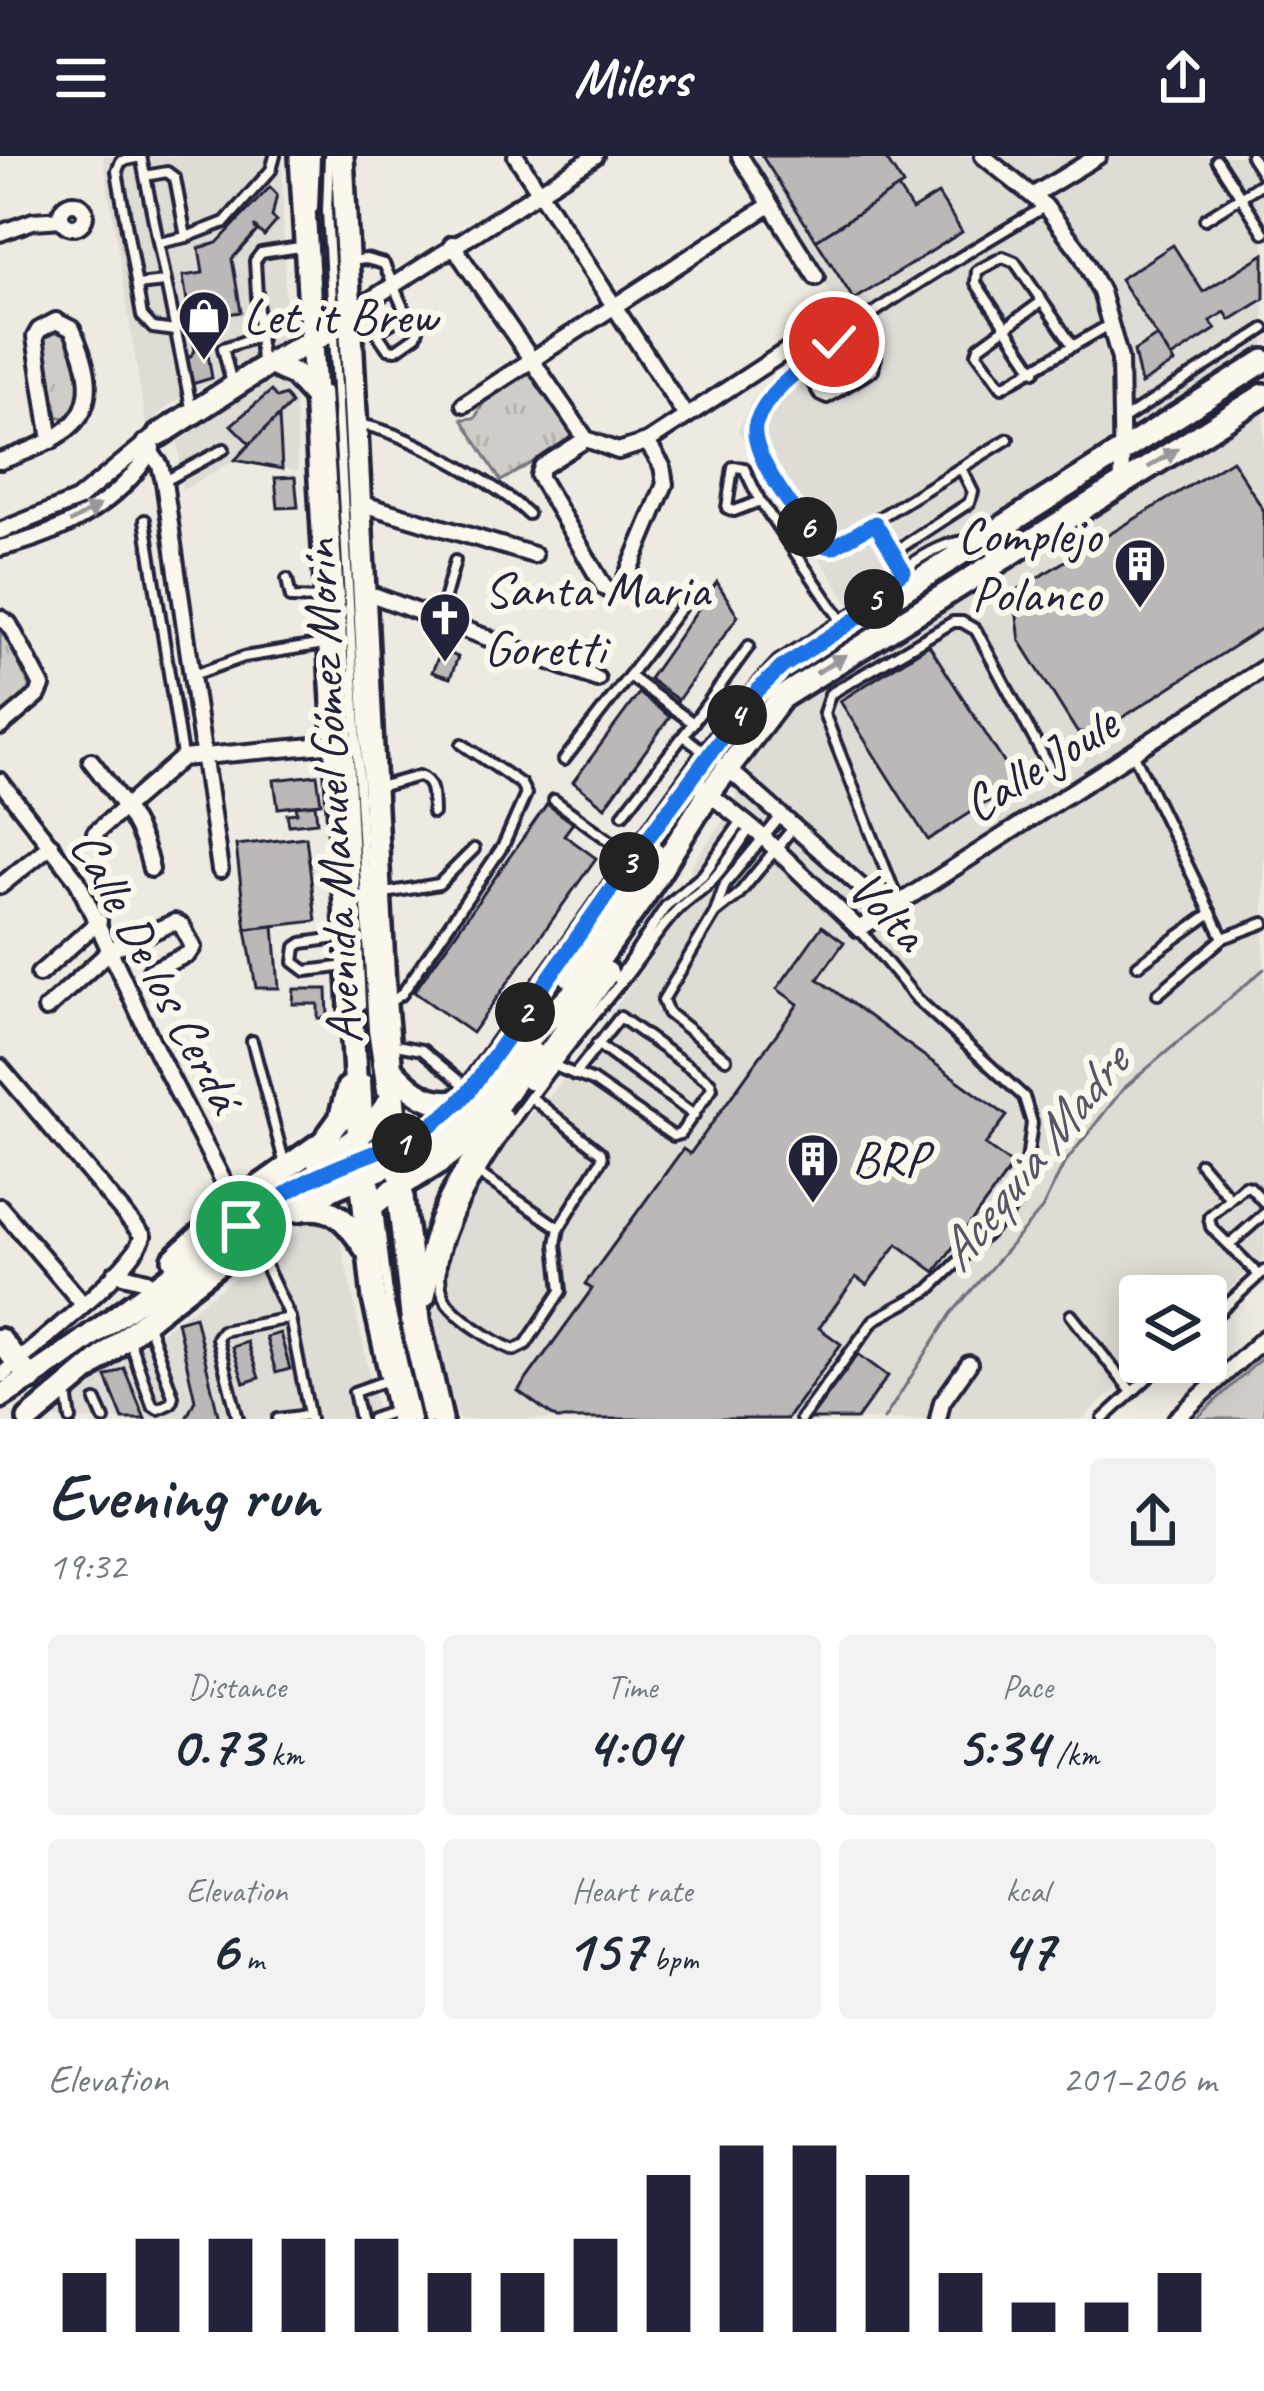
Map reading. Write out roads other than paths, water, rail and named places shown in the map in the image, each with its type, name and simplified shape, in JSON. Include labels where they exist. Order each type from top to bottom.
[{"type":"main road","name":"Avenida Manuel Gómez Morín","points":[[301,156],[307,246],[355,424],[363,595],[351,710],[345,936],[352,1052],[420,1326],[413,1406]]},
{"type":"main road","name":"Avenida Manuel Gómez Morín","points":[[342,156],[345,262],[313,395],[331,643],[351,710],[353,750],[373,788],[392,1070],[369,1253],[413,1406]]},
{"type":"main road","points":[[151,443],[233,386],[329,330]]},
{"type":"main road","points":[[718,761],[733,721],[766,680],[1264,361]]},
{"type":"main road","points":[[265,366],[295,375],[313,395]]},
{"type":"main road","points":[[420,1326],[429,1254],[441,1214],[479,1151],[603,979],[700,786],[718,761],[794,688],[1264,395]]},
{"type":"main road","points":[[29,1419],[284,1213],[437,1123],[466,1095],[633,858],[700,786]]},
{"type":"main road","points":[[150,1318],[186,1267],[255,1202],[380,1159],[436,1164],[484,1123],[537,1045],[565,984],[646,867],[660,824]]},
{"type":"main road","points":[[551,1014],[581,985],[644,896]]},
{"type":"main road","points":[[66,1354],[84,1327],[334,1130],[344,1107],[352,1052]]},
{"type":"main road","points":[[392,1070],[419,1096],[447,1103],[466,1095]]},
{"type":"main road","points":[[284,1213],[311,1207],[332,1210],[349,1223],[369,1253]]},
{"type":"main road","points":[[0,1340],[10,1379],[66,1354],[186,1267]]},
{"type":"street","points":[[516,156],[686,416]]},
{"type":"street","points":[[329,330],[452,244],[595,156]]},
{"type":"street","points":[[740,156],[815,277]]},
{"type":"street","points":[[983,156],[1040,200],[1081,254],[1112,323],[1120,359],[1122,483]]},
{"type":"street","points":[[1040,200],[1098,156]]},
{"type":"street","points":[[464,404],[770,205]]},
{"type":"street","points":[[0,233],[34,220],[62,219]]},
{"type":"street","points":[[452,244],[586,439],[618,451],[647,442],[815,332]]},
{"type":"street","points":[[0,460],[51,441],[86,411],[85,356],[72,329],[61,322],[39,330],[35,337],[51,441]]},
{"type":"street","points":[[586,439],[542,467],[540,481],[604,587],[614,593],[622,587],[663,493],[662,466],[647,442]]},
{"type":"street","points":[[151,443],[164,482],[220,870]]},
{"type":"street","points":[[0,531],[77,500],[151,443]]},
{"type":"street","points":[[0,548],[82,518],[125,484],[151,443]]},
{"type":"street","points":[[359,502],[534,555]]},
{"type":"street","points":[[363,595],[597,679]]},
{"type":"street","points":[[0,618],[8,624],[42,686],[38,695],[0,727]]},
{"type":"street","name":"Calle Joule","points":[[859,929],[1264,668]]},
{"type":"street","points":[[95,833],[182,758],[353,750]]},
{"type":"street","points":[[91,761],[141,832],[151,869]]},
{"type":"street","name":"Volta","points":[[718,761],[892,905]]},
{"type":"street","name":"Volta","points":[[700,786],[859,929]]},
{"type":"street","name":"Calle De los Cerdá","points":[[3,790],[77,880],[156,1050],[236,1204]]},
{"type":"street","points":[[0,886],[51,845]]},
{"type":"street","points":[[39,974],[99,921]]},
{"type":"street","points":[[46,1009],[112,949],[175,922],[182,926],[193,947],[151,971]]},
{"type":"street","points":[[0,1067],[143,1233],[140,1246],[10,1379]]},
{"type":"street","points":[[0,1207],[82,1304]]},
{"type":"street","points":[[115,1273],[147,1281]]},
{"type":"street","points":[[1176,1419],[1264,1338]]},
{"type":"street","points":[[938,1419],[942,1402],[969,1364]]},
{"type":"lane","points":[[159,242],[225,222],[268,174],[275,156]]},
{"type":"lane","points":[[315,156],[313,211],[329,330],[351,710]]},
{"type":"lane","points":[[329,156],[329,330],[351,710]]},
{"type":"lane","points":[[1205,219],[1264,179],[1251,156]]},
{"type":"lane","points":[[175,331],[149,326],[142,316],[117,171],[122,161],[141,157],[192,413]]},
{"type":"lane","points":[[1217,160],[1264,233]]},
{"type":"lane","points":[[145,176],[166,172],[175,178],[186,237]]},
{"type":"lane","points":[[1008,439],[833,547],[820,545],[787,500],[755,444],[754,429],[762,411],[803,368],[857,325],[1040,200]]},
{"type":"lane","points":[[265,366],[255,261],[261,253],[307,246]]},
{"type":"lane","points":[[1035,371],[976,283],[976,271],[1008,258],[1016,262],[1073,346]]},
{"type":"lane","points":[[345,262],[378,260],[384,264],[418,334],[396,350],[388,349],[380,330],[406,314]]},
{"type":"lane","points":[[137,285],[165,282]]},
{"type":"lane","points":[[1041,302],[983,341],[977,353],[997,384],[1008,387],[1112,323]]},
{"type":"lane","points":[[803,368],[827,398],[873,370],[876,357],[857,325]]},
{"type":"lane","points":[[1121,421],[1264,329]]},
{"type":"lane","points":[[233,386],[223,348],[260,336]]},
{"type":"lane","points":[[1202,367],[1215,392]]},
{"type":"lane","points":[[1155,398],[1168,421]]},
{"type":"lane","points":[[355,424],[481,478],[529,514]]},
{"type":"lane","points":[[164,482],[224,449]]},
{"type":"lane","points":[[760,501],[734,511],[727,508],[733,467],[744,468],[760,501],[845,626]]},
{"type":"lane","points":[[893,552],[969,503],[974,492],[962,468]]},
{"type":"lane","points":[[145,520],[182,758]]},
{"type":"lane","points":[[875,523],[904,571]]},
{"type":"lane","points":[[867,612],[884,587],[904,571],[957,541],[978,541]]},
{"type":"lane","points":[[438,620],[455,561]]},
{"type":"lane","points":[[287,579],[291,598],[330,599]]},
{"type":"lane","points":[[564,760],[690,595]]},
{"type":"lane","points":[[892,905],[824,712],[830,694],[952,622],[962,622],[976,630],[1050,770]]},
{"type":"lane","points":[[192,675],[244,657],[331,643]]},
{"type":"lane","points":[[623,814],[749,646]]},
{"type":"lane","points":[[629,676],[693,723]]},
{"type":"lane","points":[[706,706],[733,721]]},
{"type":"lane","points":[[684,736],[718,761]]},
{"type":"lane","points":[[385,1006],[402,994],[478,884],[503,846],[526,794],[521,784],[462,744]]},
{"type":"lane","points":[[353,750],[380,1159],[407,1330],[413,1406]]},
{"type":"lane","points":[[353,750],[388,1304],[413,1406]]},
{"type":"lane","points":[[1133,751],[1223,938]]},
{"type":"lane","points":[[373,788],[424,778],[431,785],[434,813]]},
{"type":"lane","points":[[554,800],[633,858]]},
{"type":"lane","points":[[532,1098],[602,1156],[559,1228],[561,1291],[526,1344],[509,1349],[464,1320],[448,1306],[441,1291],[451,1228],[478,1173],[532,1098],[612,991],[666,906],[752,828],[782,815]]},
{"type":"lane","points":[[715,913],[738,895],[794,826]]},
{"type":"lane","points":[[726,1059],[668,1013],[663,1000],[715,913],[752,828]]},
{"type":"lane","points":[[377,893],[440,884],[474,849]]},
{"type":"lane","points":[[1138,965],[1211,913]]},
{"type":"lane","points":[[1158,994],[1223,938],[1264,923]]},
{"type":"lane","name":"Volta","points":[[801,1419],[874,1320],[943,1278],[1019,1199],[1032,1123],[1024,1097],[916,999],[859,929]]},
{"type":"lane","points":[[345,936],[296,946],[294,962],[306,971],[347,966]]},
{"type":"lane","points":[[556,1066],[574,1075],[593,1081],[673,1136],[680,1134],[712,1088],[623,1018],[615,1019],[574,1075]]},
{"type":"lane","points":[[252,1041],[270,1122],[286,1166]]},
{"type":"lane","points":[[390,1044],[422,1050],[466,1095]]},
{"type":"lane","points":[[597,1044],[694,1114]]},
{"type":"lane","points":[[1200,1163],[1229,1197]]},
{"type":"lane","points":[[478,1173],[559,1228]]},
{"type":"lane","points":[[1227,1305],[1261,1273],[1211,1227],[1209,1217],[1246,1186],[1264,1202]]},
{"type":"lane","points":[[1230,1244],[1264,1214]]},
{"type":"lane","points":[[253,1238],[290,1318],[310,1417],[278,1419]]},
{"type":"lane","points":[[1071,1315],[1132,1392]]},
{"type":"lane","points":[[128,1336],[152,1405],[158,1408],[171,1403],[173,1396],[150,1318]]},
{"type":"lane","points":[[238,1419],[217,1338],[222,1331],[290,1318]]},
{"type":"lane","points":[[1103,1419],[1142,1383]]},
{"type":"lane","points":[[65,1387],[71,1419]]},
{"type":"lane","points":[[360,1419],[353,1394],[413,1406]]},
{"type":"lane","points":[[96,1401],[104,1419]]},
{"type":"lane","points":[[372,1419],[413,1406]]},
{"type":"waterway","name":"Acequia Madre","points":[[884,1419],[951,1314],[1042,1209],[1064,1164],[1123,1089],[1264,969]]},
{"type":"place","name":"Let it Brew","points":[[204,362]]},
{"type":"place","name":"Complejo Polanco","points":[[1140,610]]},
{"type":"place","name":"Santa Maria Goretti","points":[[445,664]]},
{"type":"place","name":"BRP","points":[[813,1205]]}]
